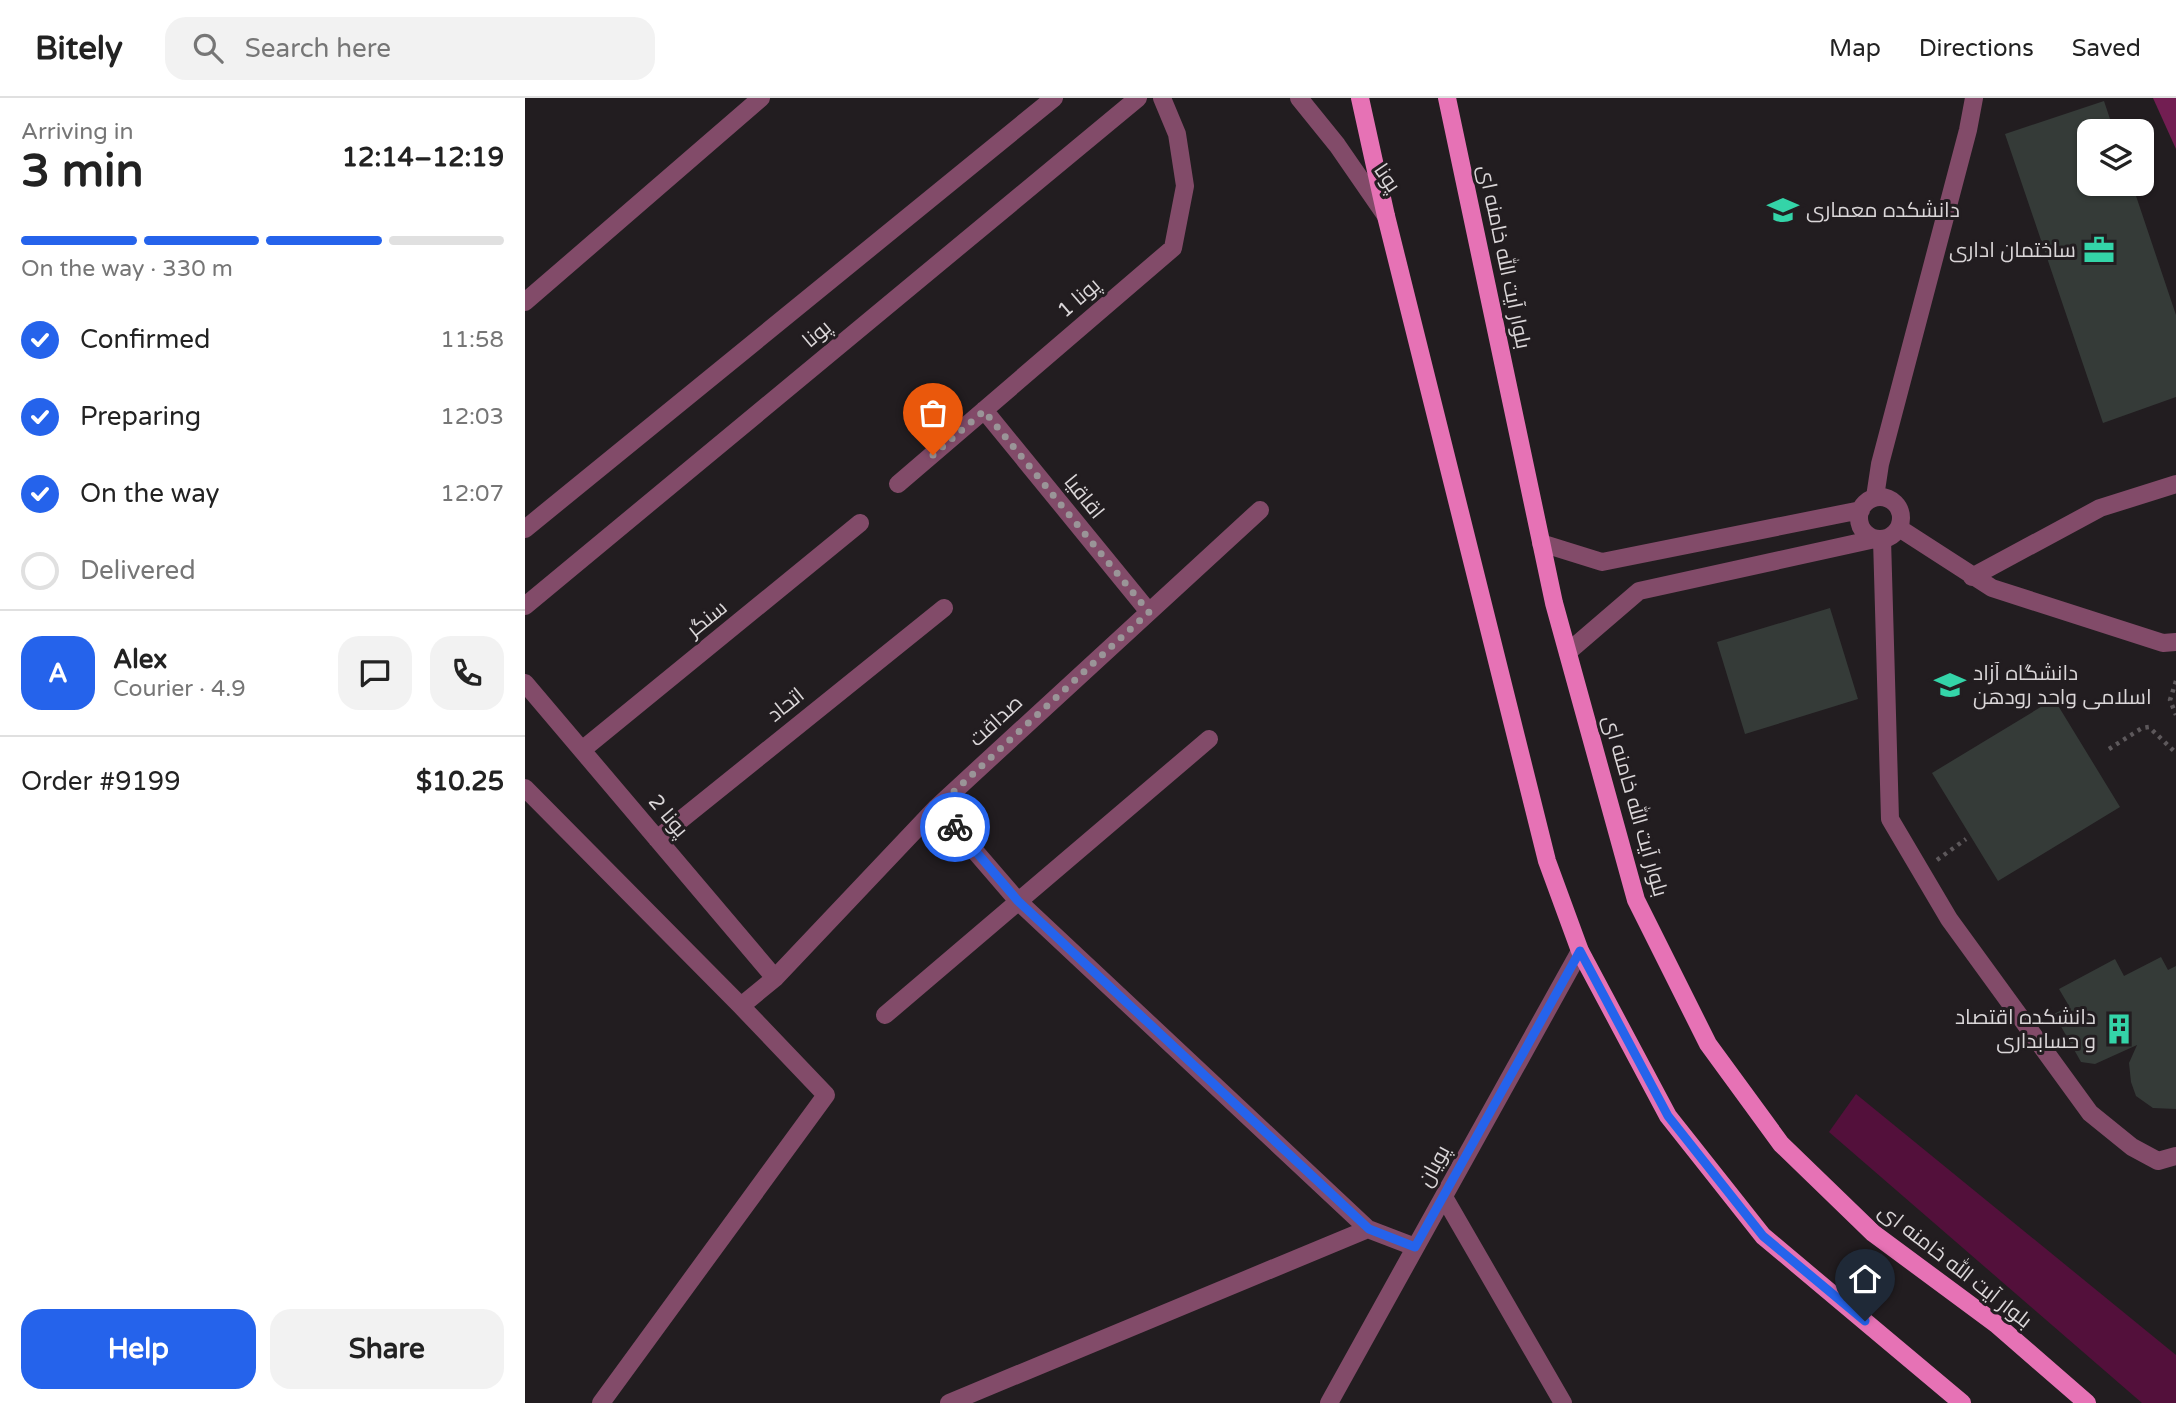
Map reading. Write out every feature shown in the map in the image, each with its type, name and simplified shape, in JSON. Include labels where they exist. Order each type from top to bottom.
[{"type":"main road","points":[[1360,98],[1385,216],[1547,861],[1580,951],[1668,1116],[1763,1236],[1962,1403]]},
{"type":"main road","name":"بلوار آیت الله خامنه ای","points":[[1447,98],[1541,543],[1568,653],[1636,900],[1708,1044],[1781,1144],[1873,1233],[1996,1324],[2087,1403]]},
{"type":"street","points":[[525,302],[761,98]]},
{"type":"street","name":"پونا","points":[[525,530],[1054,98]]},
{"type":"street","name":"پونا","points":[[525,606],[1138,98]]},
{"type":"street","name":"پونا 1","points":[[898,484],[1173,248],[1185,186],[1178,134],[1162,98]]},
{"type":"street","name":"پونا","points":[[1299,98],[1337,145],[1385,216]]},
{"type":"street","points":[[1875,497],[1880,464],[1968,130],[1974,98]]},
{"type":"street","name":"اقاقیا","points":[[984,411],[1149,612]]},
{"type":"street","points":[[1972,577],[2100,508],[2176,484]]},
{"type":"street","points":[[1568,653],[1639,592],[1878,539],[1894,534],[1902,522],[1899,508],[1889,498],[1875,497],[1866,502],[1861,510],[1860,525],[1868,536],[1878,539]]},
{"type":"street","name":"صداقت","points":[[741,1006],[775,978],[937,807],[1260,510]]},
{"type":"street","points":[[1541,543],[1602,562],[1861,510]]},
{"type":"street","name":"سنگر","points":[[582,750],[860,523]]},
{"type":"street","points":[[1899,528],[1992,589],[2172,646]]},
{"type":"street","points":[[1878,539],[1890,819],[1949,919],[2090,1113],[2132,1147],[2158,1161],[2176,1156]]},
{"type":"street","name":"اتحاد","points":[[657,839],[944,608]]},
{"type":"street","name":"پونا 2","points":[[525,683],[775,978]]},
{"type":"street","points":[[885,1015],[1209,739]]},
{"type":"street","points":[[525,788],[826,1095],[601,1403]]},
{"type":"street","points":[[937,807],[1018,901],[1369,1229],[1415,1247]]},
{"type":"street","name":"پویان","points":[[1329,1403],[1580,951]]},
{"type":"street","points":[[1444,1197],[1563,1403]]},
{"type":"street","points":[[949,1403],[1369,1229]]},
{"type":"path","points":[[2176,681],[2170,700],[2176,715]]},
{"type":"path","points":[[2109,749],[2142,728],[2149,727],[2176,753]]},
{"type":"shaded area","points":[[2153,98],[2176,98],[2176,149]]},
{"type":"shaded area","points":[[1856,1094],[2176,1355],[2176,1403],[2142,1403],[1829,1132]]},
{"type":"building","name":"ساختمان اداری","points":[[2104,101],[2110,119],[2077,119],[2077,196],[2136,196],[2176,315],[2176,397],[2103,423],[2005,134]]},
{"type":"building","points":[[1830,608],[1858,699],[1745,734],[1717,642]]},
{"type":"building","points":[[2054,699],[2120,807],[1998,881],[1932,773]]},
{"type":"building","name":"دانشکده اقتصاد و حسابداری","points":[[2161,957],[2168,970],[2176,966],[2176,1109],[2153,1108],[2136,1096],[2129,1063],[2137,1045],[2095,1064],[2081,1062],[2054,1014],[2069,1006],[2059,989],[2115,959],[2124,976]]},
{"type":"way so far","points":[[933,455],[984,411],[1149,612],[937,807],[955,827]]},
{"type":"place","name":"دانشکده معماری","points":[[1783,210]]},
{"type":"place","name":"ساختمان اداری","points":[[2099,250]]},
{"type":"place","name":"دانشگاه آزاد اسلامی واحد رودهن","points":[[1950,685]]},
{"type":"place","name":"دانشکده اقتصاد و حسابداری","points":[[2119,1029]]},
{"type":"route","points":[[955,827],[1018,901],[1369,1229],[1415,1247],[1580,951],[1668,1116],[1763,1236],[1865,1321]]}]
